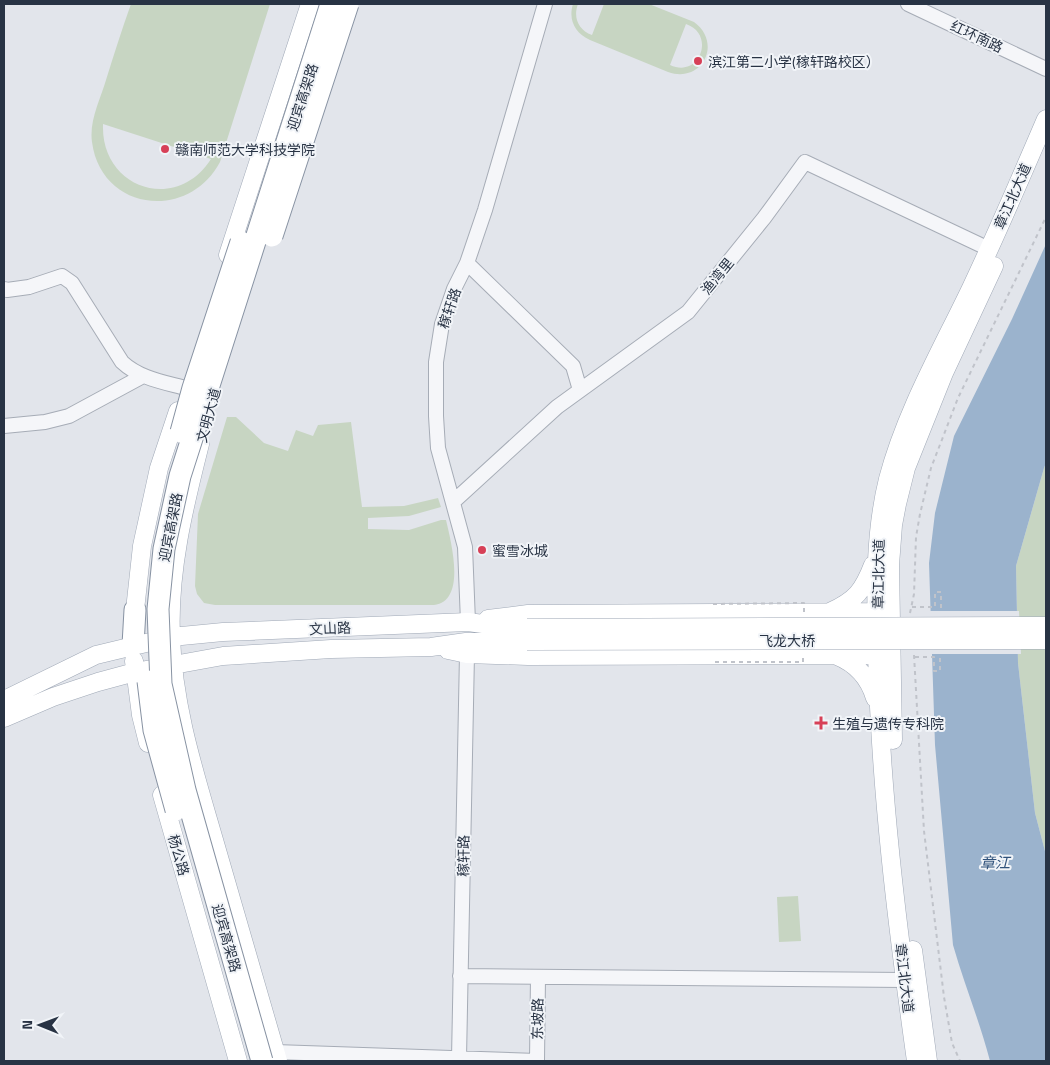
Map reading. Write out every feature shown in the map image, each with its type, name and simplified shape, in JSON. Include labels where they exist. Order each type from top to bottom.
[{"type":"highway","name":"迎宾高架路","points":[[248,1061],[154,730],[146,663],[146,608],[152,547],[193,388],[318,4]]},
{"type":"highway","name":"迎宾高架路","points":[[272,1058],[186,790],[161,684],[158,609],[164,549],[180,476],[331,4]]},
{"type":"highway","points":[[180,476],[223,377],[285,200],[348,4]]},
{"type":"highway","name":"文明大道","points":[[132,645],[135,610]]},
{"type":"main road","name":"文明大道","points":[[135,610],[142,546],[157,478],[310,4]]},
{"type":"main road","name":"文明大道","points":[[173,664],[171,637],[172,580],[176,549],[211,397],[340,4]]},
{"type":"main road","name":"章江北大道","points":[[928,1061],[901,856],[884,655],[883,612],[877,555],[878,531],[888,480],[903,434],[931,369],[989,249],[1046,119]]},
{"type":"main road","name":"章江北大道","points":[[883,612],[890,565],[893,525],[906,468],[944,373],[983,292],[1046,149]]},
{"type":"main road","points":[[829,612],[841,607],[860,592],[865,585],[877,555]]},
{"type":"main road","points":[[468,622],[528,614],[883,612]]},
{"type":"main road","name":"文山路","points":[[132,645],[171,637],[223,632],[468,622],[513,628],[528,635]]},
{"type":"main road","name":"飞龙大桥","points":[[528,635],[1046,626]]},
{"type":"main road","name":"文山路","points":[[173,664],[223,656],[331,649],[430,647],[528,635]]},
{"type":"main road","name":"飞龙大桥","points":[[528,635],[1046,640]]},
{"type":"main road","points":[[4,700],[96,655],[132,645]]},
{"type":"main road","name":"杨公路","points":[[132,645],[141,715],[162,796],[238,1061]]},
{"type":"main road","points":[[430,647],[467,654],[528,656],[884,655]]},
{"type":"main road","points":[[834,655],[848,660],[864,675],[880,714]]},
{"type":"main road","name":"章江北大道","points":[[884,655],[880,714],[890,857],[916,1061]]},
{"type":"main road","points":[[4,718],[53,697],[98,682],[173,664],[182,725],[272,1058]]},
{"type":"street","name":"稼轩路","points":[[468,622],[465,547],[438,448],[436,362],[442,324],[486,210],[545,4]]},
{"type":"street","name":"红环南路","points":[[908,4],[1046,69]]},
{"type":"street","name":"渔湾里","points":[[453,502],[557,407],[688,312],[764,218],[805,162],[989,249]]},
{"type":"street","points":[[467,263],[572,366],[580,390]]},
{"type":"street","points":[[4,289],[29,287],[62,276],[72,283],[122,362],[130,370],[143,376],[185,388]]},
{"type":"street","points":[[4,426],[45,422],[69,416],[143,376]]},
{"type":"street","name":"稼轩路","points":[[459,1058],[467,654]]},
{"type":"street","points":[[460,976],[905,980]]},
{"type":"street","name":"东坡路","points":[[536,1061],[538,977]]},
{"type":"street","points":[[272,1058],[459,1058],[536,1061]]},
{"type":"path","points":[[912,607],[935,607],[935,592],[941,592],[941,611]]},
{"type":"path","points":[[915,657],[934,657],[934,672],[940,671],[940,654]]},
{"type":"green space","points":[[131,4],[270,4],[220,162],[206,181],[188,194],[168,200],[147,200],[128,194],[111,183],[99,165],[92,142],[92,126],[96,111]],"holes":[[[103,124],[211,159],[196,176],[179,186],[161,189],[143,186],[127,178],[114,165],[106,147]]]},
{"type":"green space","points":[[573,4],[578,4],[576,14],[578,22],[583,30],[592,35],[604,4],[649,4],[694,22],[703,31],[707,40],[705,59],[699,67],[690,72],[680,74],[668,72],[590,40],[580,34],[572,21]],"holes":[[[686,24],[695,29],[702,45],[696,61],[689,66],[681,68],[670,65]]]},
{"type":"green space","points":[[227,417],[236,417],[264,443],[288,451],[296,430],[313,436],[318,425],[351,422],[362,507],[404,506],[438,498],[441,507],[409,516],[368,518],[368,529],[409,530],[446,520],[453,556],[454,582],[450,593],[444,601],[434,605],[215,605],[204,603],[197,594],[195,586],[198,514]]},
{"type":"green space","points":[[1046,463],[1046,855],[1035,813],[1018,663],[1016,566]]},
{"type":"green space","points":[[798,896],[801,941],[779,942],[777,897]]},
{"type":"water","name":"章江","points":[[1046,244],[1046,463],[1016,566],[1018,663],[1035,813],[1046,855],[1046,1061],[990,1061],[953,945],[935,745],[929,563],[935,513],[954,436],[1012,319]]},
{"type":"pier","points":[[927,611],[1019,611],[1021,654],[929,654]]},
{"type":"place","name":"滨江第二小学(稼轩路校区）","points":[[698,61]]},
{"type":"place","name":"赣南师范大学科技学院","points":[[165,149]]},
{"type":"place","name":"蜜雪冰城","points":[[482,550]]},
{"type":"place","name":"生殖与遗传专科院","points":[[821,723]]}]
